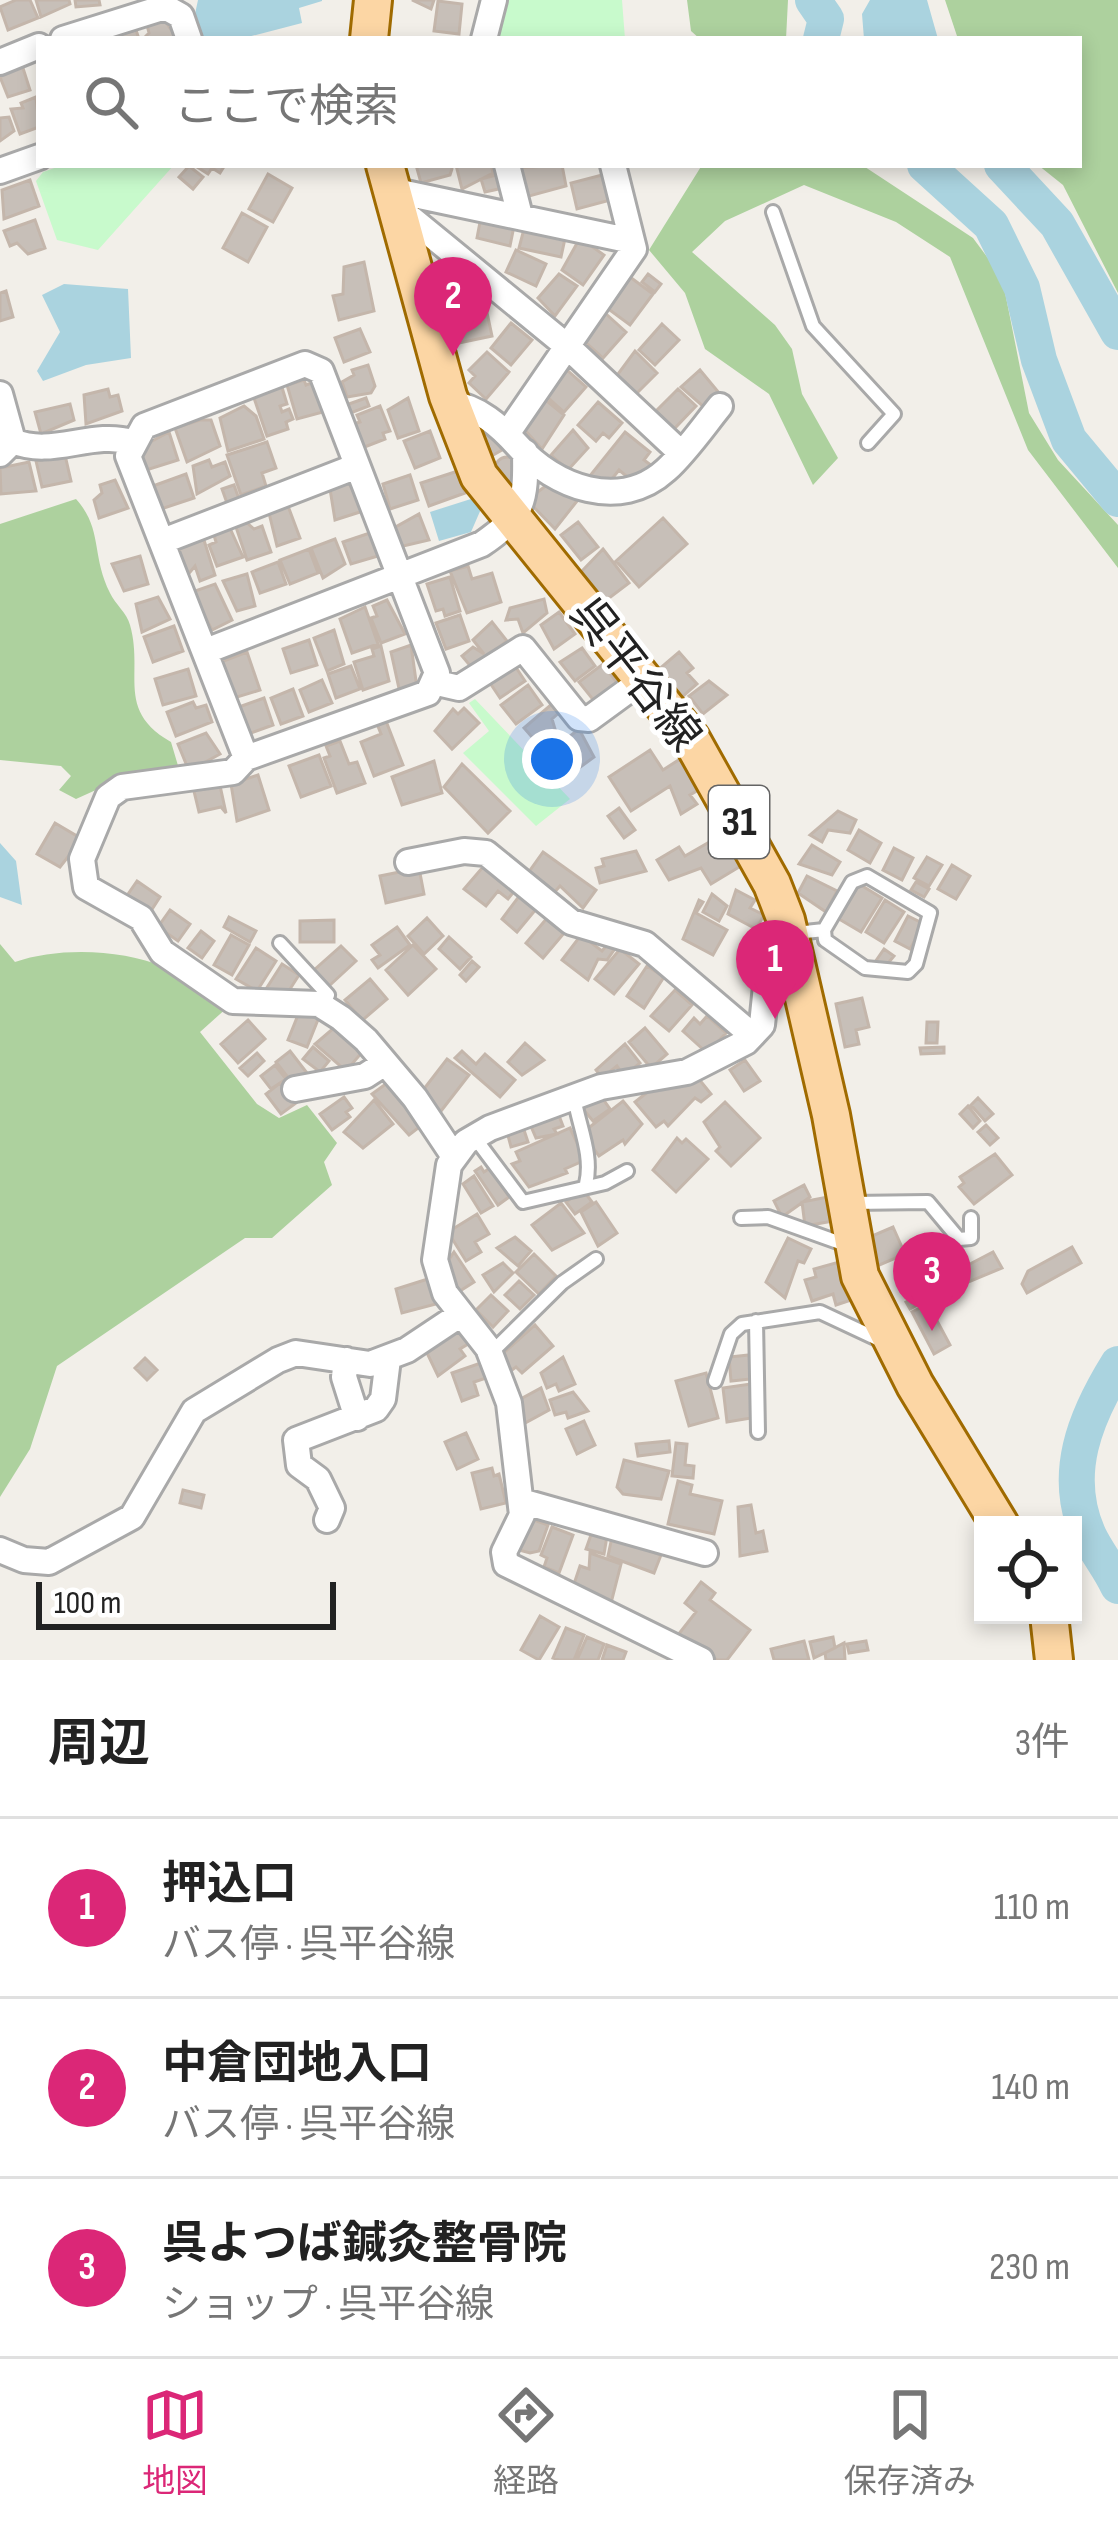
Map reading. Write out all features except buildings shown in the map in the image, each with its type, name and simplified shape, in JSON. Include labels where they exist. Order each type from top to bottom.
[{"type":"main road","points":[[369,36],[373,0]]},
{"type":"main road","name":"呉平谷線","points":[[391,187],[466,452],[514,522],[691,739],[772,884],[807,932],[843,1203],[860,1276],[891,1342],[995,1516]]},
{"type":"main road","points":[[1050,1624],[1054,1660]]},
{"type":"street","points":[[485,36],[494,0]]},
{"type":"street","points":[[68,36],[121,10],[176,5],[188,36]]},
{"type":"street","points":[[0,62],[36,47]]},
{"type":"street","points":[[0,171],[36,158]]},
{"type":"street","points":[[508,168],[520,216]]},
{"type":"street","points":[[509,431],[634,249],[614,168]]},
{"type":"street","points":[[391,187],[632,241]]},
{"type":"street","points":[[391,187],[680,453]]},
{"type":"street","points":[[246,758],[128,456],[131,442],[144,426],[305,364],[321,370],[437,673],[428,693],[246,758],[233,772],[122,787],[108,797],[81,874],[86,887],[141,918],[161,952],[233,1000],[323,1007],[366,1040],[453,1155]]},
{"type":"street","points":[[0,394],[6,447],[34,450],[112,436],[131,442]]},
{"type":"street","points":[[450,403],[509,431],[525,452],[576,490],[594,493],[656,478],[720,406]]},
{"type":"street","points":[[206,651],[482,544],[514,522],[521,507],[525,452]]},
{"type":"street","points":[[163,541],[357,466]]},
{"type":"street","points":[[433,682],[459,688],[523,648],[579,718],[590,718],[641,681]]},
{"type":"street","points":[[408,862],[464,851],[486,853],[571,922],[645,944],[752,1035]]},
{"type":"street","points":[[701,1660],[506,1564],[504,1552],[522,1515],[509,1403],[490,1354],[445,1293],[435,1260],[453,1155],[475,1137],[574,1097],[688,1072],[716,1060],[762,1024],[766,986],[807,932]]},
{"type":"street","points":[[296,1089],[365,1076],[386,1063]]},
{"type":"street","points":[[0,1550],[24,1560],[66,1556],[132,1517],[179,1430],[217,1395],[296,1353],[370,1364],[388,1359],[460,1314]]},
{"type":"street","points":[[327,1520],[332,1508],[325,1489],[299,1466],[296,1440],[322,1426],[357,1418],[383,1399],[388,1359]]},
{"type":"street","points":[[346,1360],[344,1377],[357,1418]]},
{"type":"street","points":[[521,1501],[705,1553]]},
{"type":"lane","points":[[773,212],[813,326],[894,414],[868,443]]},
{"type":"lane","points":[[867,876],[930,913],[916,964],[908,972],[865,968],[807,932],[852,882],[867,876]]},
{"type":"lane","points":[[280,944],[328,994],[323,1007]]},
{"type":"lane","points":[[574,1097],[576,1132],[589,1149],[586,1184]]},
{"type":"lane","points":[[475,1137],[523,1202],[605,1183],[627,1171]]},
{"type":"lane","points":[[843,1203],[928,1202],[959,1239],[970,1238],[971,1218]]},
{"type":"lane","points":[[741,1218],[768,1217],[853,1247]]},
{"type":"lane","points":[[490,1354],[562,1283],[596,1259]]},
{"type":"lane","points":[[715,1381],[730,1334],[756,1321],[820,1312],[876,1342],[891,1342]]},
{"type":"lane","points":[[756,1321],[758,1432]]},
{"type":"green space","points":[[505,0],[622,0],[625,36],[495,36]]},
{"type":"green space","points":[[687,0],[788,0],[786,36],[697,36],[691,31]]},
{"type":"green space","points":[[945,0],[1118,0],[1118,293],[1063,185],[1042,168],[1082,168],[1082,36],[957,36]]},
{"type":"green space","points":[[54,168],[171,168],[98,250],[57,240],[36,181]]},
{"type":"green space","points":[[700,168],[867,168],[973,238],[1002,277],[1029,413],[1058,460],[1118,525],[1118,568],[1028,450],[950,257],[896,222],[804,185],[725,221],[692,252],[775,325],[792,349],[802,394],[838,458],[813,485],[769,394],[705,349],[685,293],[649,250]]},
{"type":"green space","points":[[76,499],[94,532],[110,593],[130,625],[137,704],[154,730],[171,742],[179,769],[107,785],[76,799],[59,790],[71,776],[61,766],[0,760],[0,524]]},
{"type":"green space","points":[[475,699],[570,799],[536,826],[463,753],[489,731],[469,703]]},
{"type":"green space","points":[[0,944],[15,962],[70,952],[110,954],[147,961],[189,980],[229,1006],[200,1032],[257,1104],[279,1118],[307,1105],[337,1143],[324,1162],[332,1185],[272,1238],[245,1238],[57,1366],[30,1449],[0,1497]]},
{"type":"water","points":[[198,0],[322,0],[299,8],[302,23],[252,36],[201,36],[195,14]]},
{"type":"water","points":[[870,0],[927,0],[937,36],[864,36],[862,14]]},
{"type":"water","points":[[64,284],[128,289],[131,358],[86,365],[43,381],[37,371],[60,332],[42,295]]},
{"type":"water","points":[[474,498],[481,509],[471,532],[439,541],[430,512]]},
{"type":"water","points":[[0,843],[16,861],[22,905],[0,897]]},
{"type":"waterway","points":[[813,0],[826,19],[822,36]]},
{"type":"waterway","points":[[928,168],[991,225],[1022,288],[1039,360],[1069,440],[1118,499]]},
{"type":"waterway","points":[[1005,168],[1057,224],[1118,332]]},
{"type":"waterway","points":[[1118,1364],[1087,1426],[1077,1469],[1077,1491],[1089,1536],[1118,1586]]},
{"type":"place","name":"中倉団地入口","points":[[453,356]]},
{"type":"place","name":"押込口","points":[[775,1019]]},
{"type":"place","name":"呉よつば鍼灸整骨院","points":[[932,1331]]}]
